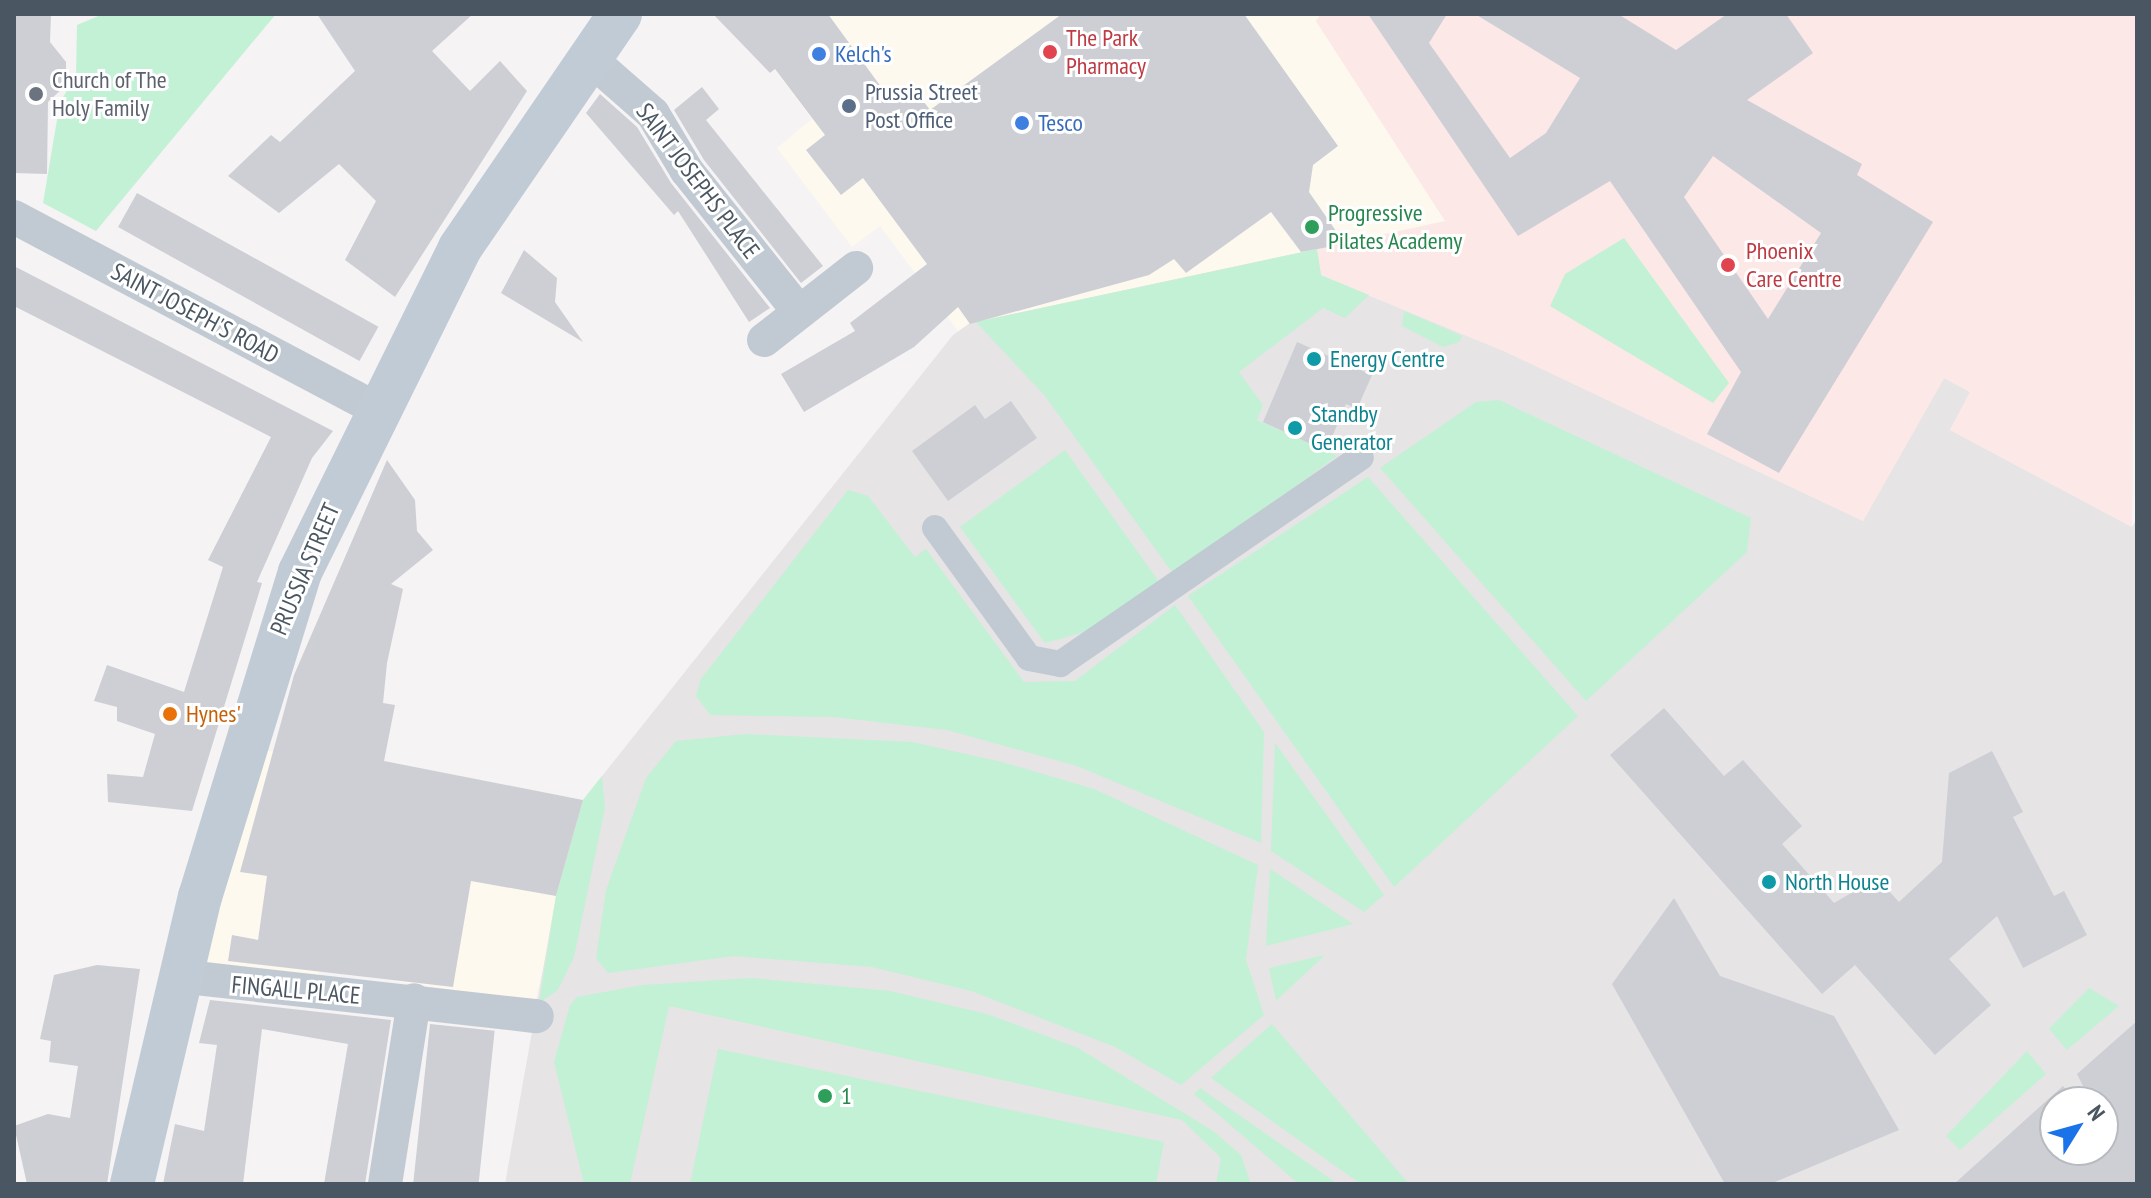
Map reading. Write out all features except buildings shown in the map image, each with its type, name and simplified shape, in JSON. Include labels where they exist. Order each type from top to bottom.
[{"type":"main road","name":"PRUSSIA STREET","points":[[132,1184],[178,976],[288,602],[377,409],[460,248],[620,14]]},
{"type":"street","name":"SAINT JOSEPHS PLACE","points":[[588,57],[653,114],[687,171],[799,312]]},
{"type":"street","name":"SAINT JOSEPH'S ROAD","points":[[14,217],[377,409]]},
{"type":"street","points":[[764,340],[856,268]]},
{"type":"street","points":[[935,528],[1029,658],[1060,664],[1361,457]]},
{"type":"street","name":"FINGALL PLACE","points":[[178,976],[537,1016]]},
{"type":"street","points":[[385,1184],[414,1000]]},
{"type":"shaded area","points":[[713,14],[1321,14],[1316,21],[1446,221],[958,331],[880,226],[852,247],[777,148],[812,119],[775,70],[770,73]]},
{"type":"shaded area","name":"Phoenix Care Centre","points":[[1321,14],[2137,14],[2132,527],[1950,430],[1970,392],[1944,378],[1863,521],[1506,352],[1321,275],[1317,249],[1445,221],[1316,21]]},
{"type":"shaded area","points":[[1317,249],[1322,276],[1506,352],[1863,521],[1944,378],[1970,392],[1950,430],[2132,527],[2137,518],[2137,1184],[505,1184],[556,896],[583,800],[953,335],[970,323]]},
{"type":"shaded area","points":[[262,749],[293,757],[337,753],[583,800],[535,1002],[320,970],[316,988],[202,969]]},
{"type":"green space","points":[[103,14],[276,14],[96,231],[43,203],[60,102],[76,76],[77,25]]},
{"type":"green space","points":[[1624,238],[1729,383],[1713,403],[1550,306],[1565,274]]},
{"type":"green space","points":[[1317,249],[1321,275],[1369,295],[1345,318],[1323,308],[1239,372],[1263,405],[1257,420],[1337,456],[1174,575],[1045,396],[976,322]]},
{"type":"green space","points":[[1404,311],[1462,336],[1459,342],[1443,347],[1402,326]]},
{"type":"green space","points":[[1499,400],[1751,518],[1747,552],[1586,701],[1380,468],[1476,402]]},
{"type":"green space","points":[[1065,450],[1160,583],[1095,629],[1045,643],[960,527]]},
{"type":"green space","points":[[1368,477],[1578,716],[1394,887],[1188,596]]},
{"type":"green space","points":[[848,490],[868,496],[915,557],[926,549],[1024,682],[1075,681],[1175,605],[1264,732],[1261,843],[1077,766],[947,730],[833,717],[710,715],[696,696],[701,679]]},
{"type":"green space","points":[[745,734],[912,742],[1002,762],[1094,789],[1258,865],[1246,960],[1264,1015],[1181,1085],[1115,1047],[971,991],[872,967],[734,956],[608,973],[596,958],[606,890],[646,778],[676,741]]},
{"type":"green space","points":[[1275,743],[1384,895],[1364,912],[1271,851]]},
{"type":"green space","points":[[602,776],[605,808],[574,957],[558,990],[539,1003],[556,896],[583,800]]},
{"type":"green space","points":[[1270,869],[1353,924],[1266,946]]},
{"type":"green space","points":[[1325,955],[1278,999],[1276,1000],[1269,968]]},
{"type":"green space","points":[[752,978],[890,991],[987,1014],[1078,1048],[1213,1131],[1241,1155],[1251,1184],[1216,1184],[1221,1158],[1182,1120],[669,1006],[630,1184],[584,1184],[554,1062],[570,1005],[577,997],[642,985]]},
{"type":"green space","points":[[2089,988],[2119,1006],[2067,1050],[2049,1029]]},
{"type":"green space","points":[[1272,1024],[1409,1184],[1361,1184],[1211,1078]]},
{"type":"green space","name":"1","points":[[718,1049],[1164,1142],[1156,1184],[690,1184]]},
{"type":"green space","points":[[2027,1051],[2046,1074],[1960,1150],[1946,1136]]},
{"type":"green space","points":[[1200,1088],[1338,1184],[1299,1184],[1194,1094]]},
{"type":"place","name":"The Park Pharmacy","points":[[1050,52]]},
{"type":"place","name":"Kelch's","points":[[819,54]]},
{"type":"place","name":"Church of The Holy Family","points":[[36,94]]},
{"type":"place","name":"Prussia Street Post Office","points":[[849,106]]},
{"type":"place","name":"Tesco","points":[[1022,123]]},
{"type":"place","name":"Progressive Pilates Academy","points":[[1312,227]]},
{"type":"place","name":"Phoenix Care Centre","points":[[1728,265]]},
{"type":"place","name":"Energy Centre","points":[[1314,359]]},
{"type":"place","name":"Standby Generator","points":[[1295,428]]},
{"type":"place","name":"Hynes'","points":[[170,714]]},
{"type":"place","name":"North House","points":[[1769,882]]},
{"type":"place","name":"1","points":[[825,1096]]}]
